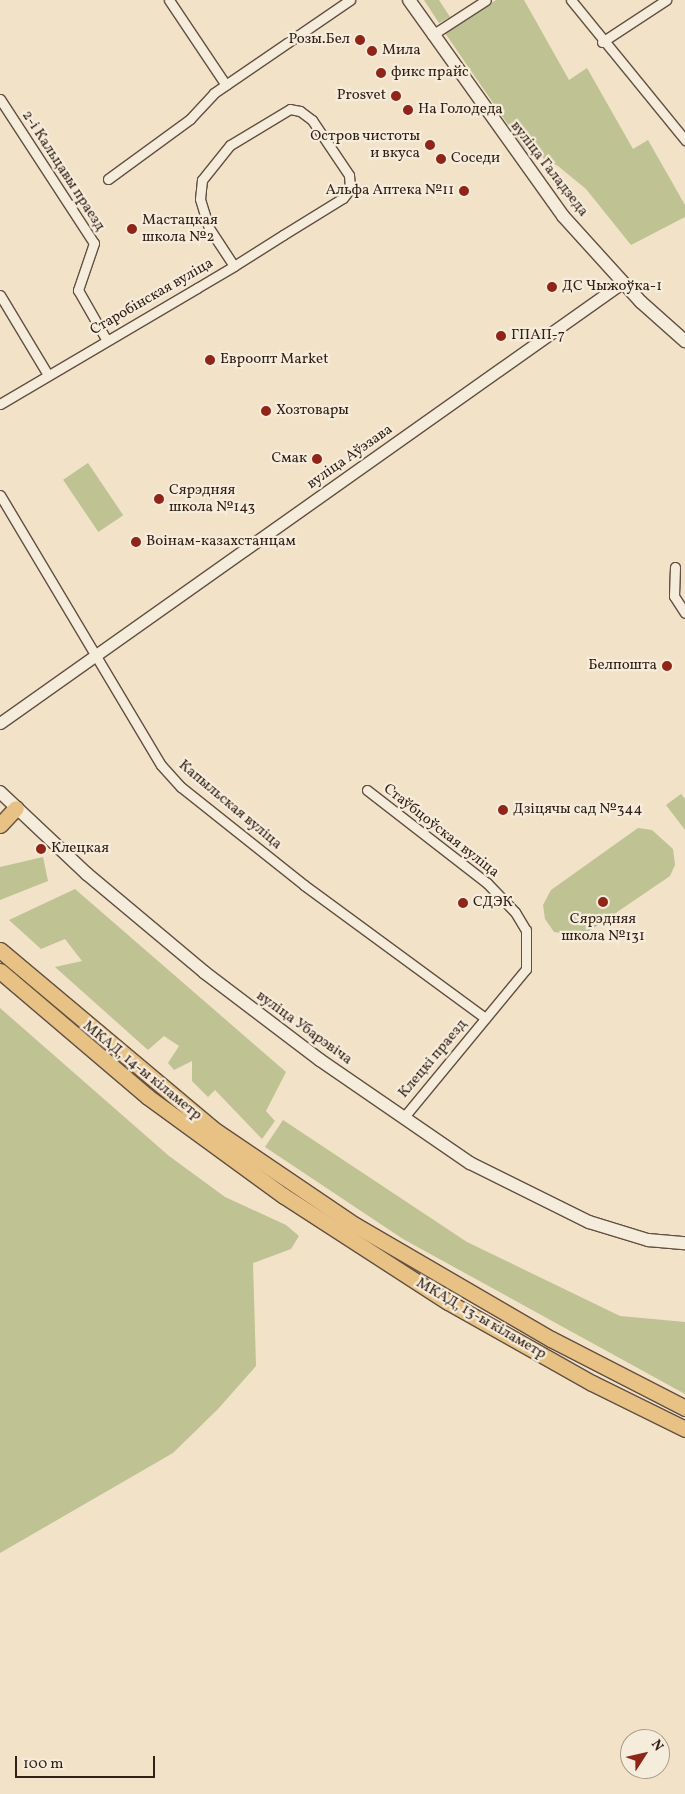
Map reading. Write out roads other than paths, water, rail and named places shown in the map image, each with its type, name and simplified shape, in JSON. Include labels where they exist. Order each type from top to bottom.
[{"type":"highway","points":[[0,825],[16,808]]},
{"type":"highway","name":"МКАД, 14-ы кіламетр","points":[[0,950],[144,1074],[292,1183]]},
{"type":"highway","name":"МКАД, 14-ы кіламетр","points":[[0,970],[148,1097],[284,1196]]},
{"type":"highway","name":"МКАД, 13-ы кіламетр","points":[[292,1183],[462,1289],[685,1408]]},
{"type":"highway","name":"МКАД, 13-ы кіламетр","points":[[284,1196],[448,1302],[592,1383],[685,1428]]},
{"type":"main road","name":"вуліца Галадзеда","points":[[409,0],[534,179],[623,282],[683,335]]},
{"type":"main road","name":"вуліца Убарэвіча","points":[[0,792],[204,972],[403,1118],[486,1173],[554,1208],[626,1234],[685,1243]]},
{"type":"main road","name":"вуліца Убарэвіча","points":[[626,1234],[685,1234]]},
{"type":"street","points":[[170,0],[226,85]]},
{"type":"street","points":[[108,179],[190,119],[226,85],[350,0]]},
{"type":"street","points":[[432,35],[486,0]]},
{"type":"street","points":[[571,0],[602,42],[685,140]]},
{"type":"street","points":[[602,42],[666,0]]},
{"type":"street","name":"2-і Кальцавы праезд","points":[[0,99],[94,244],[78,290],[106,339]]},
{"type":"street","name":"Старобінская вуліца","points":[[0,404],[106,339],[234,266],[343,198],[350,190],[349,175],[312,120],[300,110],[290,109],[230,145],[205,174],[200,199],[209,228],[234,266]]},
{"type":"street","name":"вуліца Аўэзава","points":[[0,723],[623,282]]},
{"type":"street","points":[[0,295],[48,375]]},
{"type":"street","name":"Капыльская вуліца","points":[[0,495],[94,656],[156,757],[181,786],[304,885],[485,1018]]},
{"type":"street","points":[[674,567],[674,596],[685,613]]},
{"type":"street","name":"Стаўбцоўская вуліца","points":[[367,790],[487,883],[515,912],[526,930],[526,970],[485,1018]]},
{"type":"street","name":"Клецкі праезд","points":[[403,1118],[485,1018]]},
{"type":"place","name":"Розы.Бел","points":[[360,40]]},
{"type":"place","name":"Мила","points":[[372,51]]},
{"type":"place","name":"фикс прайс","points":[[381,73]]},
{"type":"place","name":"Prosvet","points":[[396,96]]},
{"type":"place","name":"На Голодеда","points":[[408,110]]},
{"type":"place","name":"Остров чистоты и вкуса","points":[[430,145]]},
{"type":"place","name":"Соседи","points":[[441,159]]},
{"type":"place","name":"Альфа Аптека №11","points":[[464,191]]},
{"type":"place","name":"Мастацкая школа №2","points":[[132,229]]},
{"type":"place","name":"ДС Чыжоўка-1","points":[[552,287]]},
{"type":"place","name":"ГПАП-7","points":[[501,336]]},
{"type":"place","name":"Евроопт Market","points":[[210,360]]},
{"type":"place","name":"Хозтовары","points":[[266,411]]},
{"type":"place","name":"Смак","points":[[317,459]]},
{"type":"place","name":"Сярэдняя школа №143","points":[[159,499]]},
{"type":"place","name":"Воінам-казахстанцам","points":[[136,542]]},
{"type":"place","name":"Белпошта","points":[[667,666]]},
{"type":"place","name":"Дзіцячы сад №344","points":[[503,810]]},
{"type":"place","name":"Клецкая","points":[[41,849]]},
{"type":"place","name":"Сярэдняя школа №131","points":[[603,902]]},
{"type":"place","name":"СДЭК","points":[[463,903]]}]
